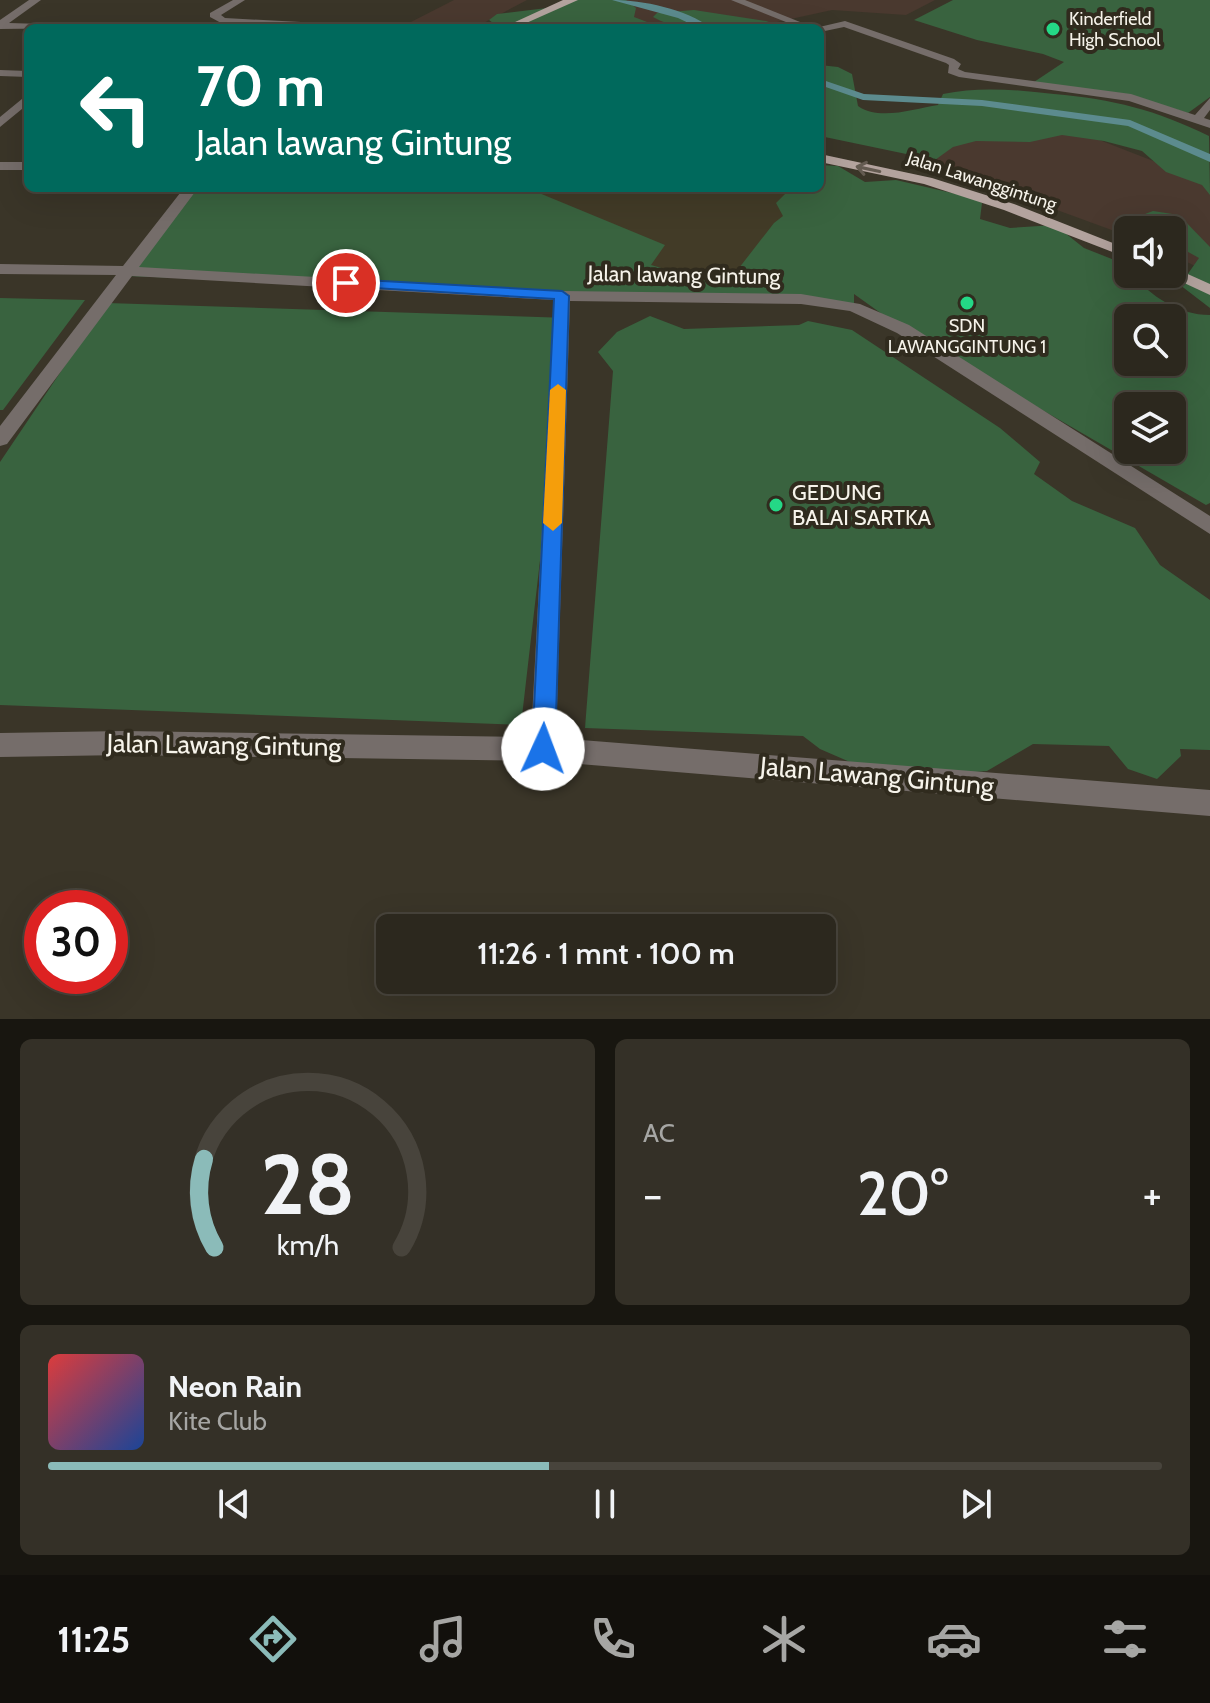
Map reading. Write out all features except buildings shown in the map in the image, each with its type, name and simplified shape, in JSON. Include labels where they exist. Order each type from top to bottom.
[{"type":"main road","points":[[515,24],[573,0]]},
{"type":"main road","name":"Jalan Lawanggintung","points":[[824,159],[927,181],[1009,207],[1114,248]]},
{"type":"main road","points":[[1186,279],[1210,290]]},
{"type":"street","points":[[0,25],[36,0]]},
{"type":"street","points":[[240,0],[214,15],[223,21],[280,24]]},
{"type":"street","points":[[736,0],[799,24]]},
{"type":"street","points":[[824,28],[845,24],[955,64],[952,71],[977,79],[1131,98],[1203,122],[1210,102]]},
{"type":"street","points":[[0,25],[24,26]]},
{"type":"street","points":[[0,73],[24,74]]},
{"type":"street","points":[[0,123],[24,102]]},
{"type":"street","points":[[0,166],[24,166]]},
{"type":"street","points":[[0,439],[188,192]]},
{"type":"street","name":"Jalan lawang Gintung","points":[[0,269],[130,271],[562,296],[801,299],[854,307],[903,329],[1210,526]]},
{"type":"street","name":"Jalan Lawang Gintung","points":[[543,749],[562,296]]},
{"type":"street","name":"Jalan Lawang Gintung","points":[[0,745],[124,743],[543,749],[1210,803]]},
{"type":"shaded area","points":[[454,0],[527,0],[482,24],[409,23]]},
{"type":"shaded area","points":[[590,0],[935,0],[906,15],[832,10],[775,24],[545,24]]},
{"type":"shaded area","points":[[1034,127],[1089,136],[1210,183],[1210,273],[1186,262],[1186,216],[1114,216],[1114,231],[950,171],[909,162],[908,145]]},
{"type":"shaded area","points":[[518,192],[818,193],[729,287],[638,265]]},
{"type":"green space","points":[[572,0],[626,0],[636,8],[634,17],[652,24],[494,24],[489,20],[497,14],[547,8]]},
{"type":"green space","points":[[953,0],[1210,0],[1210,97],[1188,113],[1126,94],[1034,82],[1064,62],[914,20]]},
{"type":"green space","points":[[694,10],[775,24],[671,24],[653,17],[657,13]]},
{"type":"green space","points":[[824,65],[838,67],[852,74],[858,106],[876,113],[897,113],[938,105],[943,94],[985,89],[1075,96],[1115,103],[1171,119],[1209,136],[1210,195],[1202,185],[1166,172],[1142,151],[1062,135],[1030,142],[976,141],[953,147],[935,160],[824,137]]},
{"type":"green space","points":[[824,165],[838,166],[865,182],[896,180],[969,197],[982,203],[980,219],[1010,228],[1055,225],[1084,248],[1114,260],[1114,288],[1146,288],[1168,304],[1114,304],[1114,376],[1186,376],[1186,312],[1210,315],[1210,503],[1206,505],[1135,464],[1186,464],[1186,392],[1114,392],[1114,452],[903,329],[854,294],[854,307],[743,299],[126,276],[188,192],[537,192],[665,245],[651,265],[725,286],[774,223],[783,216],[776,203],[787,192],[824,192]]},
{"type":"green space","points":[[1153,211],[1180,216],[1140,216]]},
{"type":"green space","points":[[1186,222],[1210,247],[1210,308],[1184,288],[1186,276],[1199,258],[1186,251]]},
{"type":"green space","points":[[0,298],[85,300],[3,410],[0,410]]},
{"type":"green space","points":[[107,303],[568,318],[521,725],[0,705],[0,462]]},
{"type":"green space","points":[[650,316],[684,329],[799,325],[808,321],[852,330],[1000,428],[1040,462],[1034,474],[1072,501],[1135,528],[1160,565],[1210,600],[1210,750],[1180,749],[1181,756],[1157,779],[1128,769],[1109,746],[1033,744],[987,771],[889,779],[820,749],[803,736],[585,728],[613,371],[598,352],[617,332]]},
{"type":"waterway","points":[[616,0],[681,16],[698,24]]},
{"type":"waterway","points":[[824,83],[863,97],[982,103],[1130,123],[1210,158]]},
{"type":"slow traffic","points":[[553,523],[558,390]]},
{"type":"place","name":"Kinderfield High School","points":[[1053,29]]},
{"type":"place","name":"SDN LAWANGGINTUNG 1","points":[[967,303]]},
{"type":"place","name":"GEDUNG BALAI SARTKA","points":[[776,505]]},
{"type":"route","points":[[346,283],[562,296],[543,749]]}]
